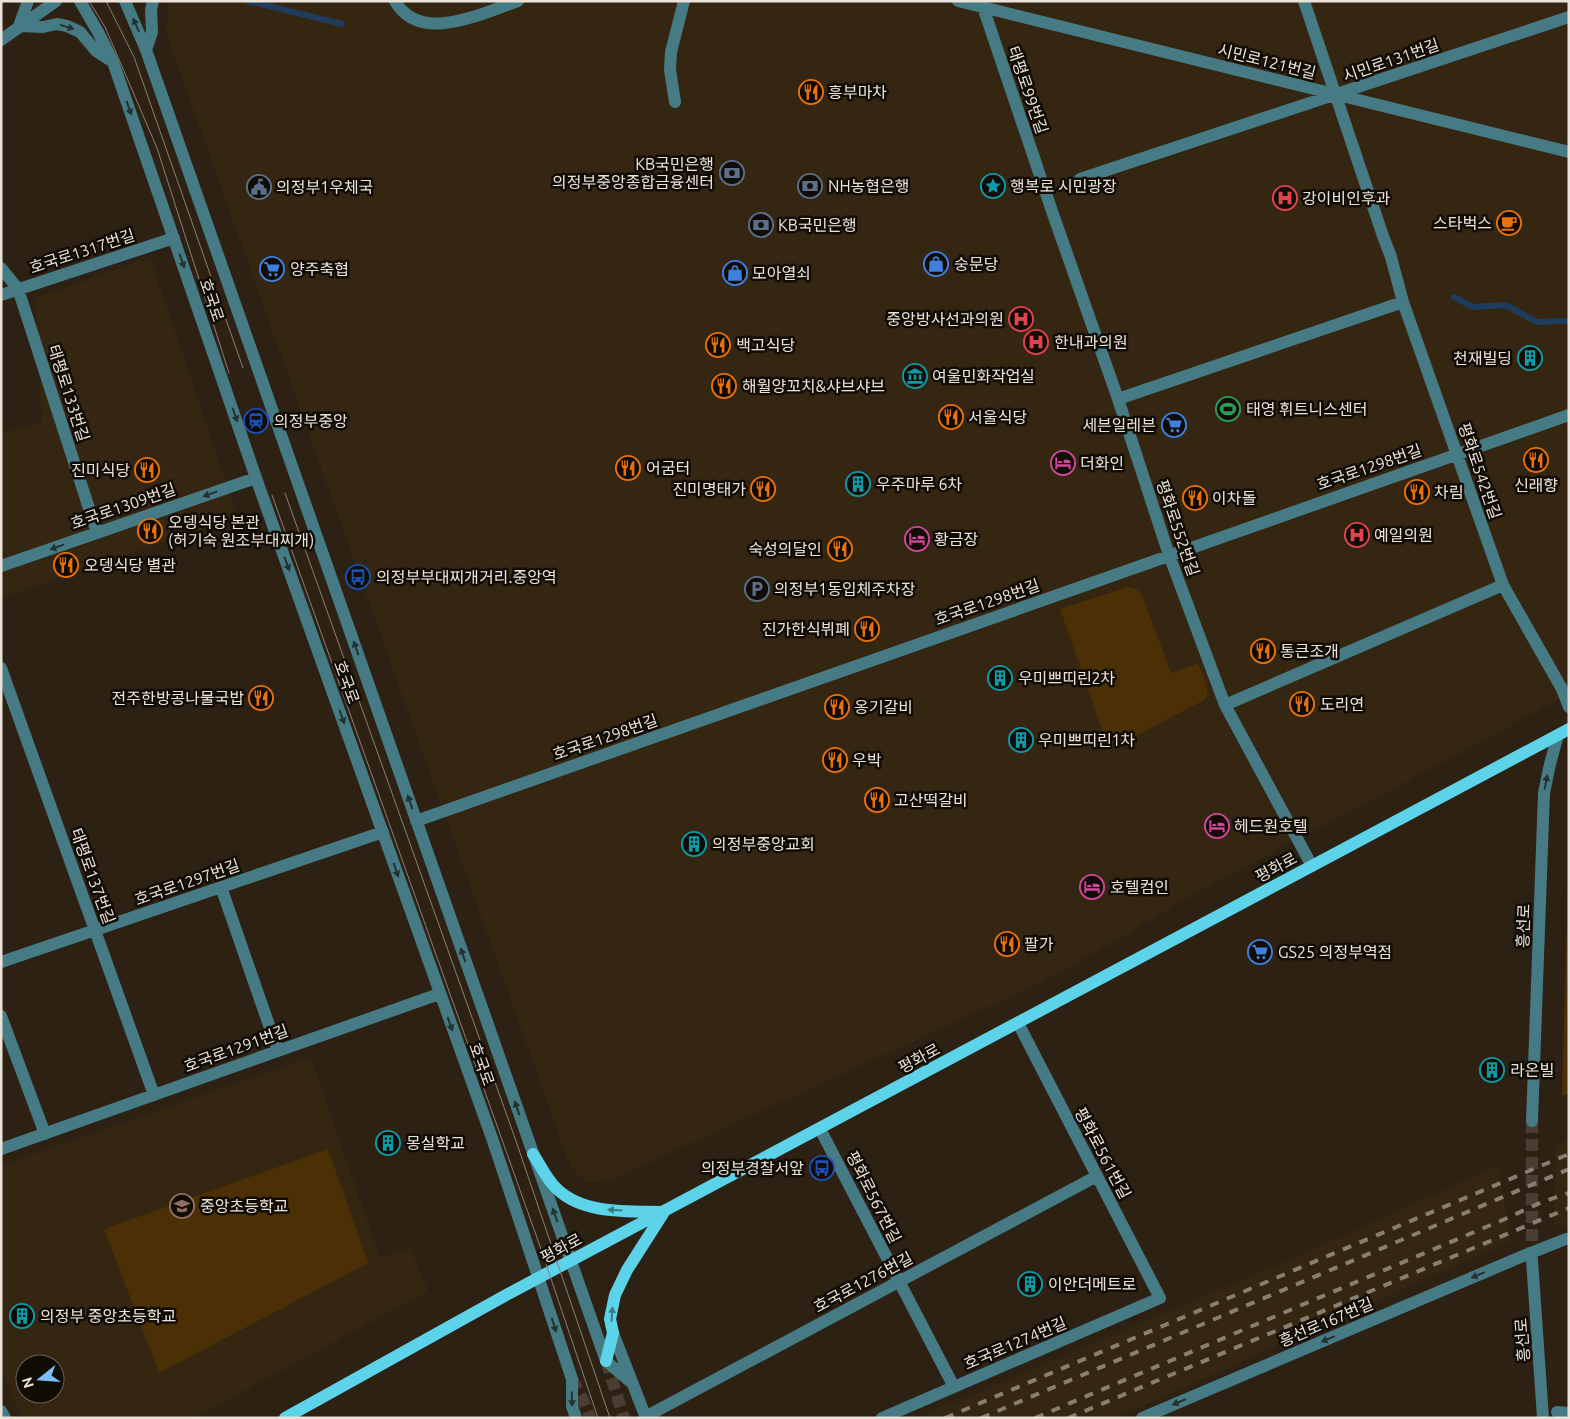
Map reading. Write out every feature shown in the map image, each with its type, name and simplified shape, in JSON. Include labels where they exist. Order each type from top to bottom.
[{"type":"main road","name":"평화로","points":[[285,1418],[299,1414],[571,1261],[1563,732]]},
{"type":"main road","points":[[534,1154],[552,1184],[574,1200],[602,1209],[664,1212],[619,1285],[610,1319],[613,1333],[606,1361]]},
{"type":"street","points":[[19,26],[28,1]]},
{"type":"street","points":[[1,40],[56,1]]},
{"type":"street","name":"호국로","points":[[80,1],[98,32],[112,62],[256,478],[493,1141],[572,1379],[572,1406],[576,1418]]},
{"type":"street","name":"호국로","points":[[125,1],[146,50],[606,1361]]},
{"type":"street","points":[[146,50],[152,32],[151,10],[153,1]]},
{"type":"street","points":[[395,1],[399,8],[419,22],[437,24],[453,22],[518,1]]},
{"type":"street","points":[[675,102],[670,70],[671,52],[684,1]]},
{"type":"street","name":"시민로121번길","points":[[958,1],[982,4],[1336,95],[1569,152]]},
{"type":"street","points":[[982,4],[1001,1]]},
{"type":"street","name":"평화로542번길","points":[[1304,1],[1391,257],[1403,302],[1503,585],[1562,690],[1569,707]]},
{"type":"street","name":"태평로99번길","points":[[982,4],[1044,188]]},
{"type":"street","name":"시민로131번길","points":[[1080,178],[1569,17]]},
{"type":"street","points":[[19,26],[42,27],[57,24],[68,26],[80,32],[96,51],[112,62]]},
{"type":"street","name":"평화로552번길","points":[[1044,188],[1118,399],[1169,555],[1225,705],[1312,866]]},
{"type":"street","name":"호국로1317번길","points":[[1,295],[174,238]]},
{"type":"street","name":"태평로133번길","points":[[1,268],[18,289],[97,533]]},
{"type":"street","points":[[1118,399],[1403,302]]},
{"type":"street","name":"호국로1298번길","points":[[416,821],[1569,415]]},
{"type":"street","name":"호국로1309번길","points":[[1,566],[256,478]]},
{"type":"street","points":[[1225,705],[1503,585]]},
{"type":"street","name":"태평로137번길","points":[[1,668],[154,1095]]},
{"type":"street","name":"흥선로","points":[[1532,1121],[1544,793],[1550,764],[1563,732]]},
{"type":"street","name":"호국로1297번길","points":[[1,962],[383,832]]},
{"type":"street","points":[[221,887],[278,1051]]},
{"type":"street","name":"호국로1291번길","points":[[1,1149],[439,994]]},
{"type":"street","points":[[1,1016],[45,1134]]},
{"type":"street","name":"평화로561번길","points":[[1018,1023],[1160,1298]]},
{"type":"street","name":"평화로567번길","points":[[820,1129],[954,1387]]},
{"type":"street","name":"호국로1276번길","points":[[645,1417],[1097,1176]]},
{"type":"street","name":"흥선로167번길","points":[[1142,1418],[1569,1239]]},
{"type":"street","name":"흥선로","points":[[1527,1258],[1543,1418]]},
{"type":"street","name":"호국로1274번길","points":[[882,1418],[1160,1298]]},
{"type":"street","points":[[613,1333],[645,1417]]},
{"type":"street","points":[[606,1361],[633,1384]]},
{"type":"street","points":[[1,1411],[5,1418]]},
{"type":"shaded area","points":[[169,1],[1569,1],[1569,694],[1176,904],[1120,939],[1034,986],[605,1183],[586,1182],[570,1166],[166,33]]},
{"type":"shaded area","points":[[150,258],[238,517],[1,598],[1,434],[42,421],[35,298]]},
{"type":"shaded area","points":[[1128,587],[1136,589],[1142,595],[1171,673],[1198,664],[1206,682],[1207,692],[1204,700],[1109,750],[1060,609]]},
{"type":"shaded area","points":[[1569,854],[1569,1094],[1562,1096],[1562,1089]]},
{"type":"shaded area","name":"중앙초등학교","points":[[311,1057],[380,1258],[410,1247],[428,1291],[195,1418],[23,1418],[17,1404],[65,1404],[65,1354],[15,1354],[15,1401],[1,1370],[1,1165]]},
{"type":"shaded area","points":[[1569,1139],[1569,1226],[1554,1224],[1556,1145]]},
{"type":"shaded area","points":[[328,1149],[368,1263],[159,1373],[104,1229]]},
{"type":"shaded area","points":[[1498,1165],[1511,1241],[1116,1418],[917,1418],[1305,1253]]},
{"type":"waterway","points":[[248,1],[342,24]]},
{"type":"waterway","points":[[1454,297],[1473,307],[1504,305],[1537,322],[1569,321]]},
{"type":"tunnel","points":[[1532,1121],[1532,1260]]},
{"type":"tunnel","points":[[606,1361],[624,1418]]},
{"type":"tunnel","points":[[572,1379],[590,1418]]},
{"type":"tram line","points":[[89,1],[105,27],[157,148],[229,373]]},
{"type":"tram line","points":[[106,1],[134,57],[243,368]]},
{"type":"tram line","points":[[285,493],[516,1141],[610,1418]]},
{"type":"tram line","points":[[272,495],[541,1249],[598,1418]]},
{"type":"railway","points":[[945,1418],[1569,1154]]},
{"type":"railway","points":[[981,1418],[1569,1169]]},
{"type":"railway","points":[[1035,1418],[1542,1202],[1569,1193]]},
{"type":"railway","points":[[1068,1418],[1569,1208]]},
{"type":"place","name":"흥부마차","points":[[811,92]]},
{"type":"place","name":"KB국민은행 의정부중앙종합금융센터","points":[[732,173]]},
{"type":"place","name":"NH농협은행","points":[[810,186]]},
{"type":"place","name":"행복로 시민광장","points":[[993,186]]},
{"type":"place","name":"의정부1우체국","points":[[259,187]]},
{"type":"place","name":"강이비인후과","points":[[1285,198]]},
{"type":"place","name":"스타벅스","points":[[1509,223]]},
{"type":"place","name":"KB국민은행","points":[[761,225]]},
{"type":"place","name":"숭문당","points":[[936,264]]},
{"type":"place","name":"양주축협","points":[[272,269]]},
{"type":"place","name":"모아열쇠","points":[[735,273]]},
{"type":"place","name":"중앙방사선과의원","points":[[1021,319]]},
{"type":"place","name":"한내과의원","points":[[1036,342]]},
{"type":"place","name":"백고식당","points":[[718,345]]},
{"type":"place","name":"천재빌딩","points":[[1530,358]]},
{"type":"place","name":"여울민화작업실","points":[[915,376]]},
{"type":"place","name":"해월양꼬치&샤브샤브","points":[[724,386]]},
{"type":"place","name":"태영 휘트니스센터","points":[[1228,409]]},
{"type":"place","name":"서울식당","points":[[951,417]]},
{"type":"place","name":"의정부중앙","points":[[256,421]]},
{"type":"place","name":"세븐일레븐","points":[[1174,425]]},
{"type":"place","name":"신래향","points":[[1536,460]]},
{"type":"place","name":"더화인","points":[[1063,463]]},
{"type":"place","name":"어굼터","points":[[628,468]]},
{"type":"place","name":"진미식당","points":[[147,470]]},
{"type":"place","name":"우주마루 6차","points":[[858,484]]},
{"type":"place","name":"진미명태가","points":[[763,489]]},
{"type":"place","name":"차림","points":[[1417,492]]},
{"type":"place","name":"이차돌","points":[[1195,498]]},
{"type":"place","name":"오뎅식당 본관 (허기숙 원조부대찌개)","points":[[150,531]]},
{"type":"place","name":"예일의원","points":[[1357,535]]},
{"type":"place","name":"황금장","points":[[917,539]]},
{"type":"place","name":"숙성의달인","points":[[840,549]]},
{"type":"place","name":"오뎅식당 별관","points":[[66,565]]},
{"type":"place","name":"의정부부대찌개거리.중앙역","points":[[358,577]]},
{"type":"place","name":"의정부1동입체주차장","points":[[757,589]]},
{"type":"place","name":"진가한식뷔폐","points":[[867,629]]},
{"type":"place","name":"통큰조개","points":[[1263,651]]},
{"type":"place","name":"우미쁘띠린2차","points":[[1000,678]]},
{"type":"place","name":"전주한방콩나물국밥","points":[[261,698]]},
{"type":"place","name":"도리연","points":[[1302,704]]},
{"type":"place","name":"옹기갈비","points":[[837,707]]},
{"type":"place","name":"우미쁘띠린1차","points":[[1021,740]]},
{"type":"place","name":"우박","points":[[835,760]]},
{"type":"place","name":"고산떡갈비","points":[[877,800]]},
{"type":"place","name":"헤드원호텔","points":[[1217,826]]},
{"type":"place","name":"의정부중앙교회","points":[[694,844]]},
{"type":"place","name":"호텔컴인","points":[[1092,887]]},
{"type":"place","name":"팔가","points":[[1007,944]]},
{"type":"place","name":"GS25 의정부역점","points":[[1260,952]]},
{"type":"place","name":"라온빌","points":[[1492,1070]]},
{"type":"place","name":"몽실학교","points":[[388,1143]]},
{"type":"place","name":"의정부경찰서앞","points":[[822,1168]]},
{"type":"place","name":"중앙초등학교","points":[[182,1206]]},
{"type":"place","name":"이안더메트로","points":[[1030,1284]]},
{"type":"place","name":"의정부 중앙초등학교","points":[[22,1316]]}]
